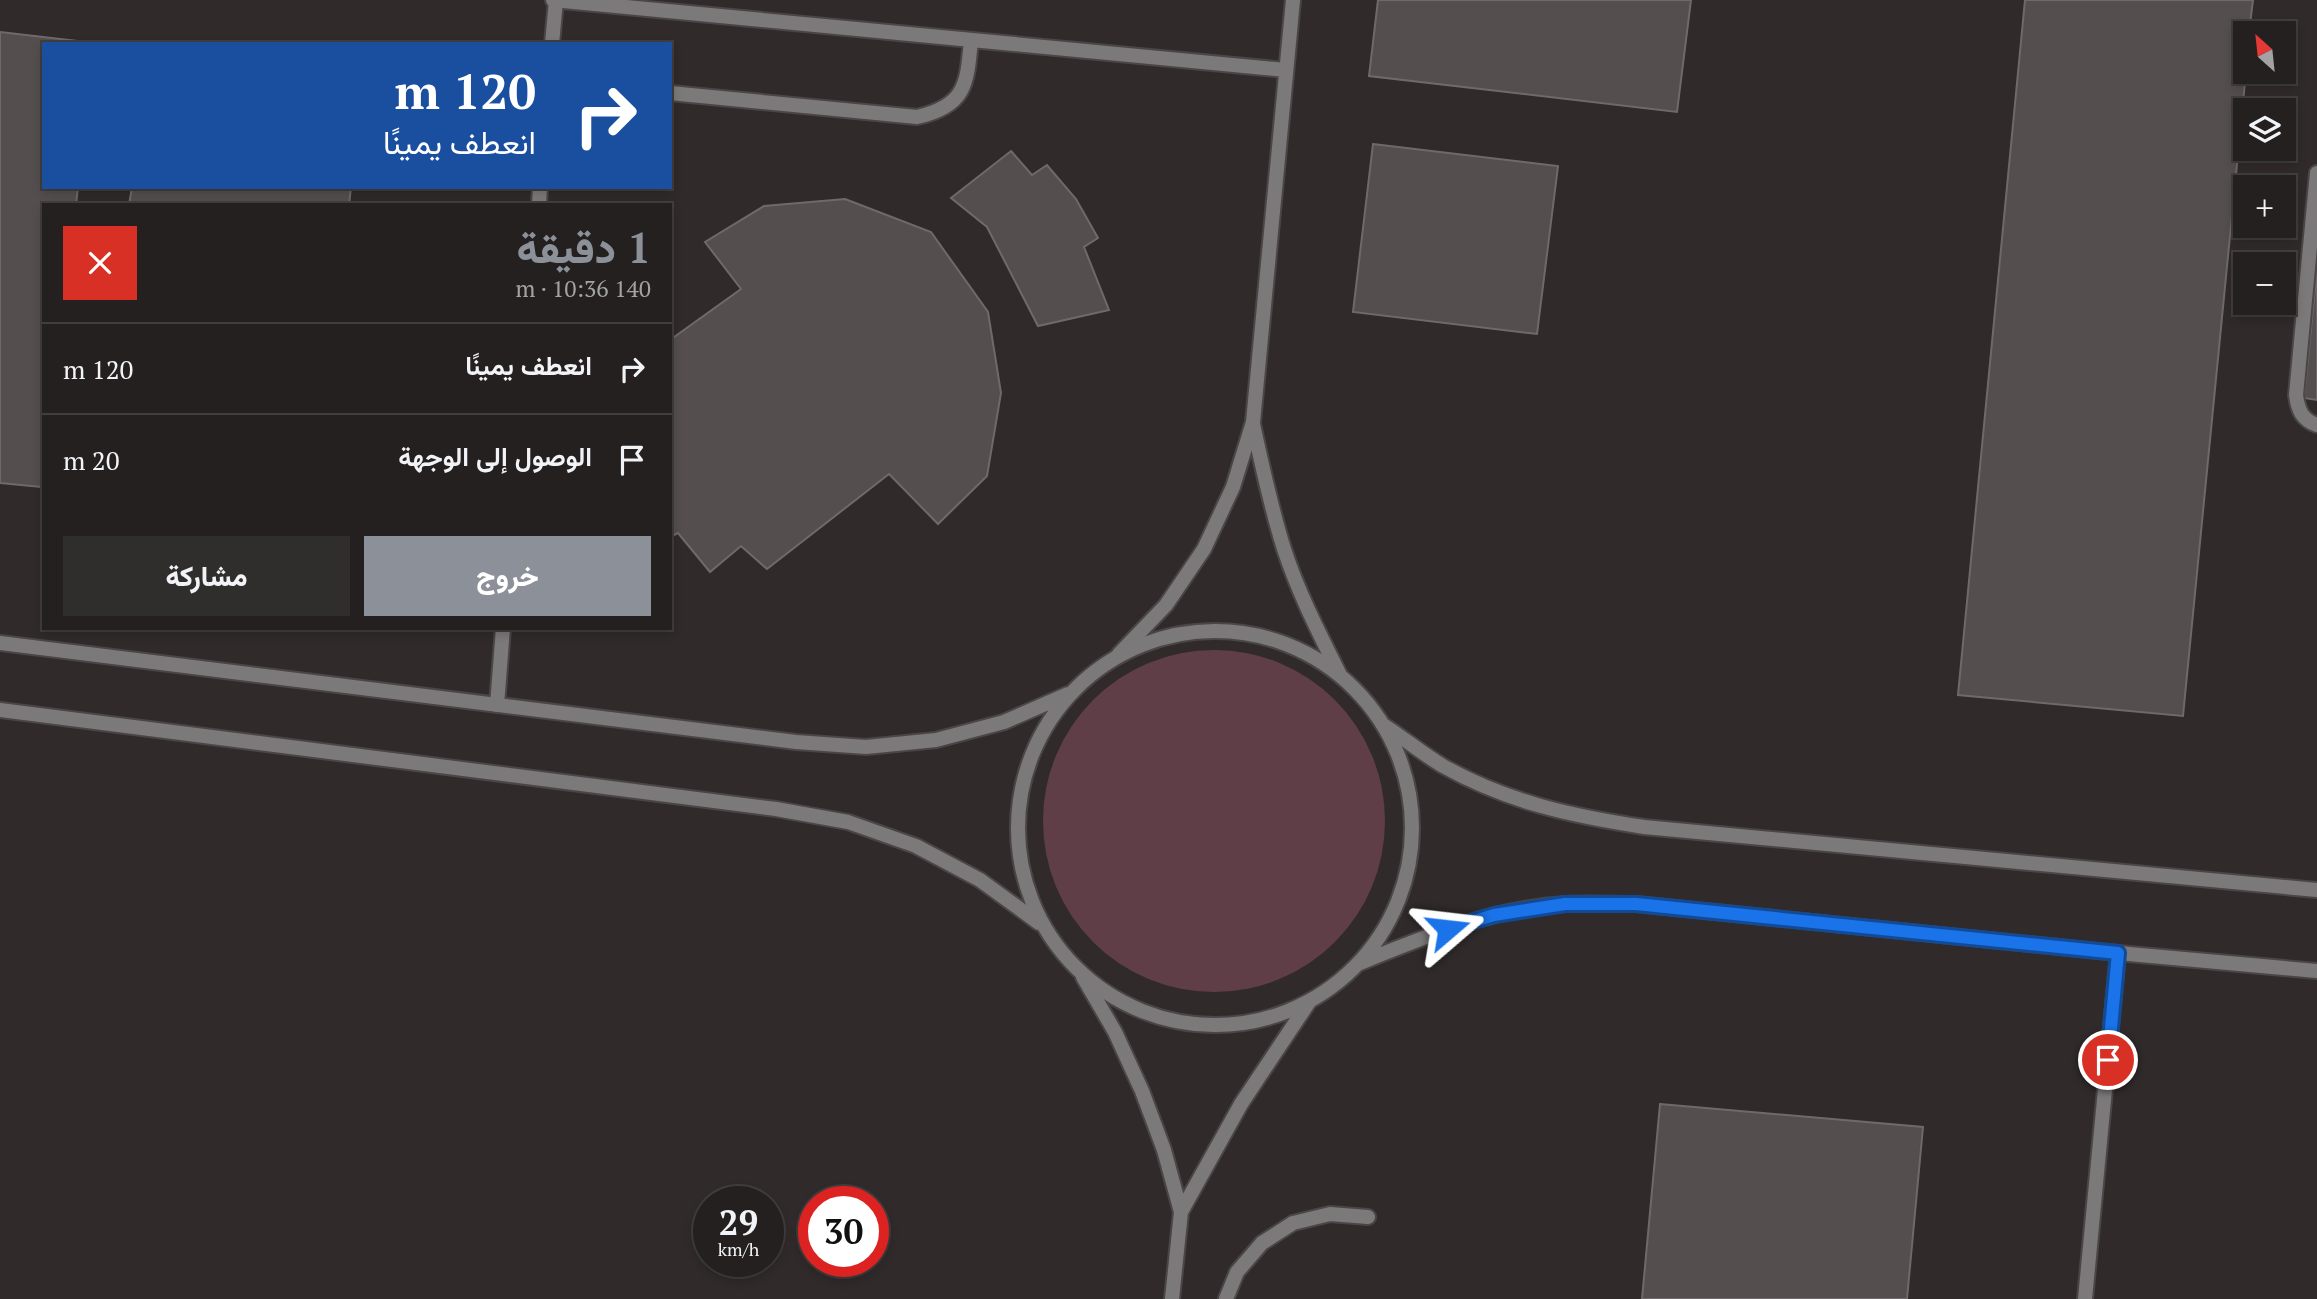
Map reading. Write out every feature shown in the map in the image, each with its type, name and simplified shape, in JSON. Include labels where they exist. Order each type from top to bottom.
[{"type":"street","points":[[552,42],[554,0],[1286,70]]},
{"type":"street","points":[[1119,654],[1163,637],[1209,630],[1255,634],[1299,649],[1339,673],[1364,697],[1385,725],[1406,772],[1413,823],[1408,874],[1389,922],[1359,963],[1336,985],[1310,1002],[1265,1020],[1216,1026],[1168,1021],[1123,1004],[1083,976],[1059,952],[1040,923],[1022,878],[1016,829],[1022,780],[1041,734],[1069,694],[1093,672],[1119,654],[1166,605],[1204,549],[1233,487],[1253,422],[1293,0]]},
{"type":"street","points":[[672,93],[917,117],[937,113],[954,101],[965,84],[971,40]]},
{"type":"street","points":[[2317,173],[2296,395],[2302,416],[2317,425]]},
{"type":"street","points":[[1253,422],[1266,488],[1285,551],[1309,613],[1339,673]]},
{"type":"street","points":[[497,705],[503,630]]},
{"type":"street","points":[[0,643],[796,743],[866,747],[936,740],[1004,722],[1069,694]]},
{"type":"street","points":[[0,710],[776,809],[848,822],[927,851],[981,880],[1040,923]]},
{"type":"street","points":[[1385,725],[1443,765],[1507,796],[1574,816],[1644,827],[2317,890]]},
{"type":"street","points":[[1359,963],[1426,936],[1494,915],[1565,904],[1636,904],[2317,971]]},
{"type":"street","points":[[2085,1299],[2118,953]]},
{"type":"street","points":[[1083,976],[1115,1032],[1142,1091],[1164,1150],[1181,1212],[1172,1299]]},
{"type":"street","points":[[1181,1212],[1241,1104],[1310,1002]]},
{"type":"street","points":[[1226,1299],[1237,1272],[1262,1243],[1293,1223],[1330,1214],[1368,1217]]},
{"type":"shaded area","points":[[1214,650],[1247,653],[1279,663],[1309,679],[1335,700],[1356,726],[1372,756],[1382,788],[1385,821],[1382,854],[1372,886],[1356,916],[1335,942],[1309,963],[1279,979],[1247,989],[1214,992],[1181,989],[1149,979],[1119,963],[1093,942],[1072,916],[1056,886],[1046,854],[1043,821],[1046,788],[1056,756],[1072,726],[1093,700],[1119,679],[1149,663],[1181,653]]},
{"type":"building","points":[[1378,0],[1691,0],[1677,112],[1369,76]]},
{"type":"building","points":[[2025,0],[2253,0],[2250,21],[2233,21],[2233,84],[2245,84],[2243,98],[2233,98],[2233,161],[2237,161],[2236,175],[2233,175],[2233,205],[2183,716],[1958,695]]},
{"type":"building","points":[[0,32],[86,42],[42,42],[42,189],[78,189],[76,203],[42,203],[41,487],[0,483]]},
{"type":"building","points":[[1373,144],[1558,166],[1537,334],[1353,312]]},
{"type":"building","points":[[1011,151],[1032,175],[1047,165],[1076,199],[1098,238],[1084,247],[1109,310],[1038,326],[987,227],[951,198]]},
{"type":"building","points":[[132,189],[351,189],[349,203],[129,203]]},
{"type":"building","points":[[845,199],[931,232],[988,312],[1001,393],[987,476],[938,524],[889,474],[767,569],[741,546],[710,572],[678,533],[672,536],[672,339],[741,289],[705,242],[764,206]]},
{"type":"building","points":[[2317,269],[2317,400],[2304,398]]},
{"type":"building","points":[[1660,1104],[1923,1127],[1907,1299],[1642,1299]]},
{"type":"route","points":[[1448,929],[1494,915],[1565,904],[1636,904],[2118,953],[2108,1060]]}]
